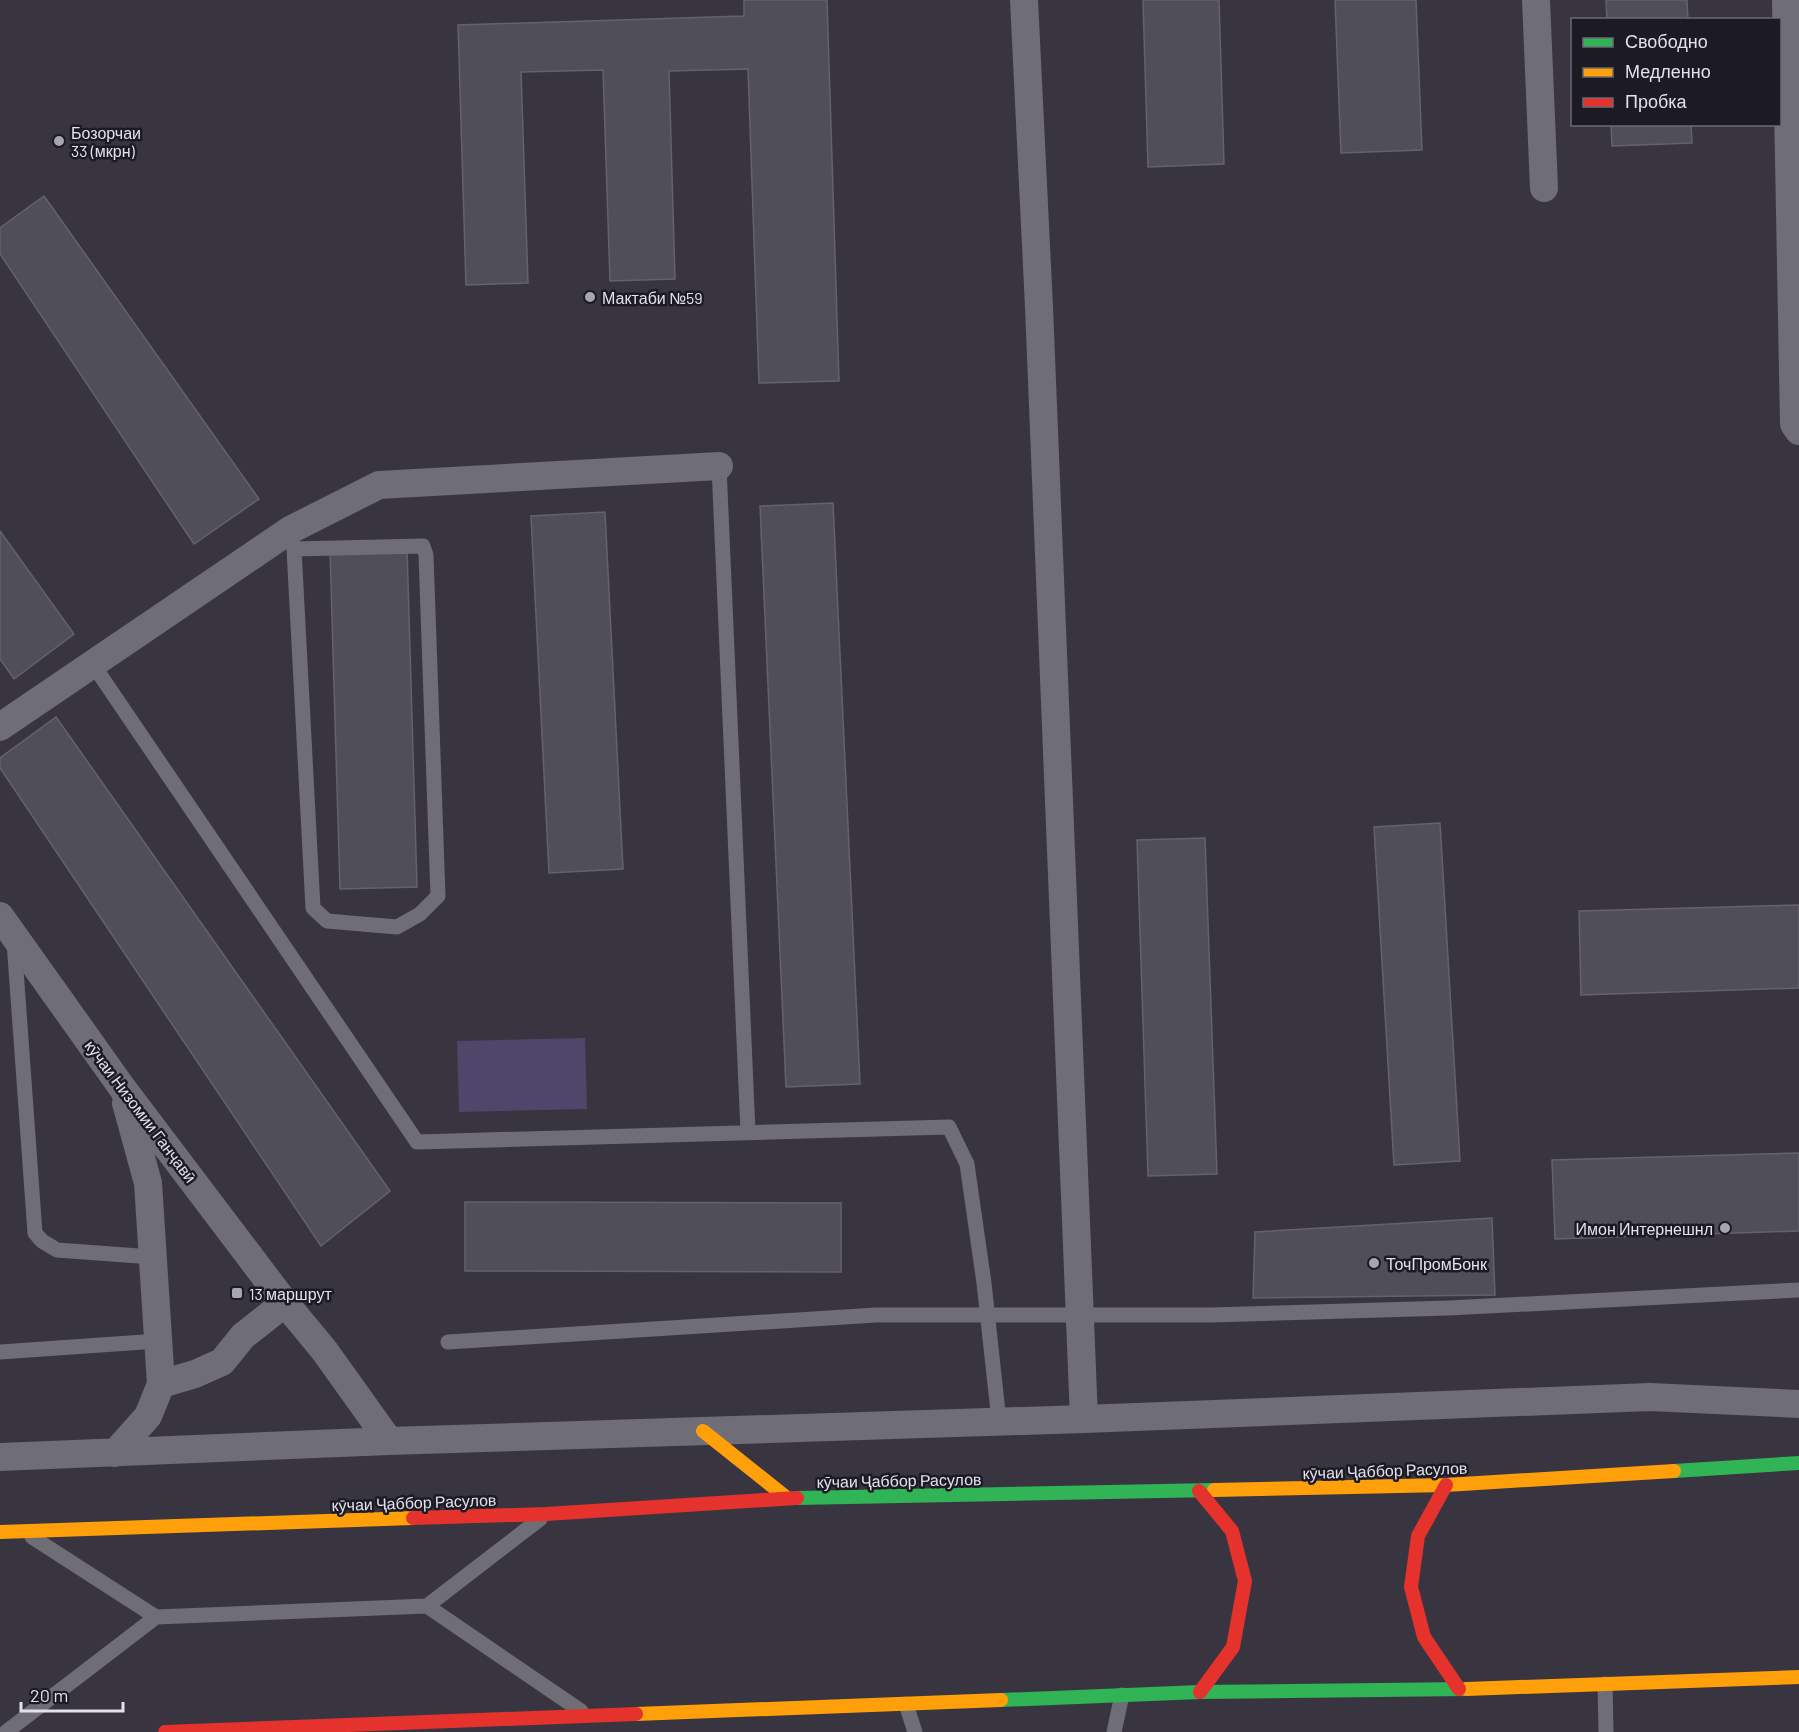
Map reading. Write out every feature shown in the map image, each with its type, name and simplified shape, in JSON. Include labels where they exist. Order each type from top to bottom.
[{"type":"main road","points":[[703,1431],[787,1498]]},
{"type":"main road","name":"кӯчаи Ҷаббор Расулов","points":[[0,1532],[546,1514],[787,1498],[1446,1485],[1799,1463]]},
{"type":"main road","points":[[1446,1485],[1418,1536],[1411,1587],[1424,1637],[1459,1689]]},
{"type":"main road","points":[[1199,1491],[1232,1531],[1245,1581],[1233,1647],[1200,1692]]},
{"type":"main road","points":[[165,1732],[392,1728],[589,1716],[1200,1692],[1459,1689],[1799,1677]]},
{"type":"street","points":[[1024,0],[1040,330],[1084,1419]]},
{"type":"street","points":[[1536,0],[1544,188]]},
{"type":"street","points":[[1786,0],[1794,424],[1799,431]]},
{"type":"street","points":[[0,727],[92,663],[379,485],[719,466]]},
{"type":"street","name":"кӯчаи Низомии Ганҷавӣ","points":[[7,926],[123,1089],[285,1303],[324,1350],[389,1441]]},
{"type":"street","points":[[115,1453],[148,1416],[161,1384],[148,1183],[123,1089]]},
{"type":"street","points":[[161,1384],[195,1374],[222,1362],[243,1336],[285,1303]]},
{"type":"street","points":[[0,1457],[389,1441],[1084,1419],[1650,1397],[1799,1404]]},
{"type":"lane","points":[[719,466],[748,1132]]},
{"type":"lane","points":[[292,540],[423,546],[426,555],[438,896],[420,914],[397,927],[327,921],[313,908],[292,540]]},
{"type":"lane","points":[[92,663],[417,1142],[949,1127],[967,1164],[988,1314],[999,1421]]},
{"type":"lane","points":[[7,926],[35,1233],[42,1241],[57,1250],[152,1257]]},
{"type":"lane","points":[[448,1342],[876,1315],[1211,1315],[1449,1308],[1799,1290]]},
{"type":"lane","points":[[0,1352],[158,1341]]},
{"type":"lane","points":[[6,1732],[156,1617],[427,1606],[546,1514]]},
{"type":"lane","points":[[25,1532],[156,1617]]},
{"type":"lane","points":[[427,1606],[589,1716]]},
{"type":"lane","points":[[1605,1684],[1606,1732]]},
{"type":"lane","points":[[1114,1732],[1122,1695]]},
{"type":"lane","points":[[906,1704],[915,1732]]},
{"type":"shaded area","points":[[585,1038],[587,1109],[459,1112],[457,1041]]},
{"type":"building","points":[[744,0],[827,0],[839,381],[759,383],[748,69],[669,71],[675,279],[610,281],[603,70],[521,72],[528,283],[466,285],[458,25],[744,16]]},
{"type":"building","points":[[1143,0],[1219,0],[1224,164],[1148,167]]},
{"type":"building","points":[[1335,0],[1416,0],[1422,150],[1341,153]]},
{"type":"building","points":[[1606,0],[1687,0],[1688,18],[1607,18]]},
{"type":"building","points":[[1611,126],[1691,126],[1692,143],[1612,146]]},
{"type":"building","points":[[44,196],[259,499],[194,544],[0,254],[0,228]]},
{"type":"building","points":[[833,503],[860,1084],[786,1087],[760,506]]},
{"type":"building","points":[[605,512],[623,869],[549,873],[531,516]]},
{"type":"building","points":[[0,531],[74,634],[14,679],[0,659]]},
{"type":"building","points":[[407,548],[417,887],[340,889],[330,550]]},
{"type":"building","points":[[56,717],[390,1191],[321,1246],[0,768],[0,758]]},
{"type":"building","points":[[1440,823],[1460,1161],[1394,1165],[1374,827]]},
{"type":"building","points":[[1205,838],[1217,1174],[1148,1176],[1137,840]]},
{"type":"building","points":[[1799,905],[1799,988],[1581,995],[1579,911]]},
{"type":"building","points":[[1799,1153],[1799,1231],[1555,1239],[1552,1160]]},
{"type":"building","points":[[465,1202],[841,1203],[841,1272],[465,1271]]},
{"type":"building","name":"ТочПромБонк","points":[[1492,1218],[1495,1295],[1253,1298],[1255,1232]]},
{"type":"traffic: fast","points":[[1674,1471],[1799,1463]]},
{"type":"traffic: fast","points":[[797,1498],[1214,1490]]},
{"type":"traffic: fast","points":[[1001,1700],[1200,1692],[1467,1689]]},
{"type":"traffic: slow","points":[[703,1431],[787,1498]]},
{"type":"traffic: slow","points":[[1214,1490],[1446,1485],[1674,1471]]},
{"type":"traffic: slow","points":[[0,1532],[413,1518]]},
{"type":"traffic: slow","points":[[1467,1689],[1799,1677]]},
{"type":"traffic: slow","points":[[636,1714],[1001,1700]]},
{"type":"traffic: jam","points":[[1446,1485],[1418,1536],[1411,1587],[1424,1637],[1459,1689]]},
{"type":"traffic: jam","points":[[1199,1491],[1232,1531],[1245,1581],[1233,1647],[1200,1692]]},
{"type":"traffic: jam","points":[[413,1518],[546,1514],[797,1498]]},
{"type":"traffic: jam","points":[[165,1732],[636,1714]]},
{"type":"place","name":"Бозорчаи 33 (мкрн)","points":[[59,141]]},
{"type":"place","name":"Мактаби №59","points":[[590,297]]},
{"type":"place","name":"Имон Интернешнл","points":[[1725,1228]]},
{"type":"place","name":"ТочПромБонк","points":[[1374,1263]]},
{"type":"place","name":"13 маршрут","points":[[237,1293]]}]
